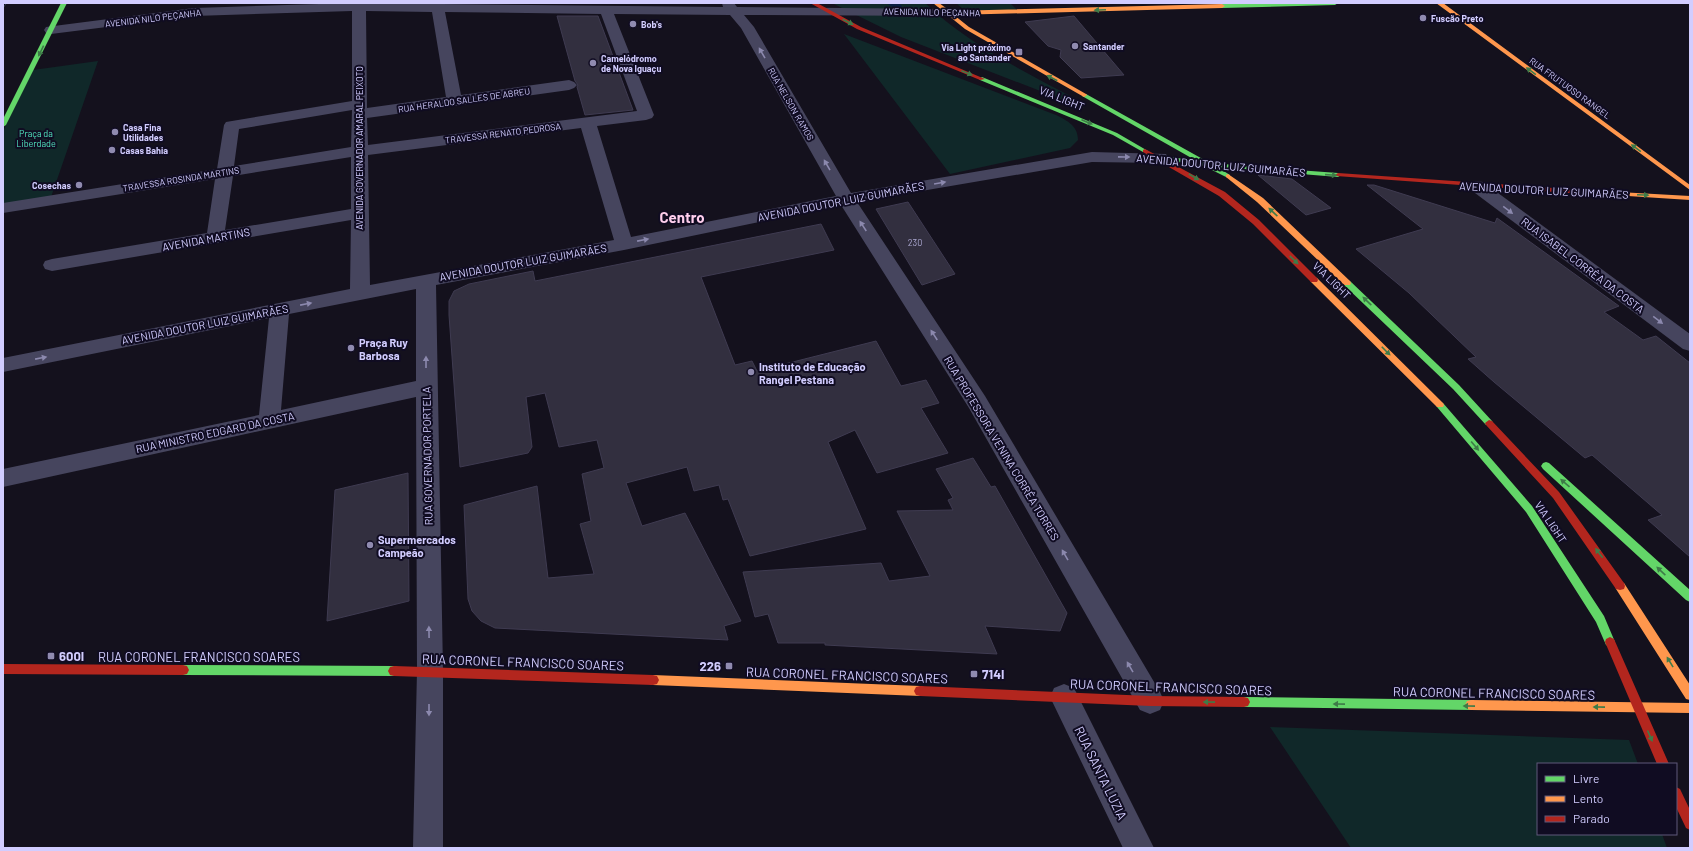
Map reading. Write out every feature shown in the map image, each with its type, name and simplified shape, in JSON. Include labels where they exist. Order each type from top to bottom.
[{"type":"main road","points":[[3,125],[64,3]]},
{"type":"main road","name":"VIA LIGHT","points":[[814,3],[827,11],[887,40],[1115,134],[1211,187],[1239,208],[1327,292],[1442,407],[1529,509],[1600,619],[1663,763]]},
{"type":"main road","name":"VIA LIGHT","points":[[936,3],[967,28],[1019,59],[1209,165],[1236,182],[1260,200],[1456,386],[1556,495],[1608,567],[1690,696]]},
{"type":"main road","name":"AVENIDA NILO PEÇANHA","points":[[947,13],[1004,13],[1334,3]]},
{"type":"main road","name":"RUA FRUTUOSO RANGEL","points":[[1439,3],[1690,188]]},
{"type":"main road","points":[[1085,95],[1114,126],[1115,134]]},
{"type":"main road","name":"AVENIDA DOUTOR LUIZ GUIMARÃES","points":[[1160,158],[1209,165],[1477,186],[1690,198]]},
{"type":"main road","points":[[1456,386],[1527,449]]},
{"type":"main road","points":[[1539,460],[1690,597]]},
{"type":"main road","name":"RUA CORONEL FRANCISCO SOARES","points":[[3,668],[430,671],[1150,701],[1690,708]]},
{"type":"main road","points":[[1677,795],[1690,824]]},
{"type":"street","name":"AVENIDA NILO PEÇANHA","points":[[51,30],[194,12],[359,5],[438,8],[606,10],[730,7],[827,11],[947,13]]},
{"type":"street","name":"AVENIDA GOVERNADOR AMARAL PEIXOTO","points":[[359,5],[360,293]]},
{"type":"street","name":"RUA NELSON RAMOS","points":[[730,7],[746,27],[846,199]]},
{"type":"street","points":[[438,8],[454,101]]},
{"type":"street","name":"TRAVESSA RENATO PEDROSA","points":[[359,151],[646,115],[606,10]]},
{"type":"street","name":"RUA HERALDO SALLES DE ABREU","points":[[225,172],[232,125],[359,109],[454,101],[569,85]]},
{"type":"street","points":[[588,123],[624,244]]},
{"type":"street","points":[[1092,157],[1110,144],[1115,134]]},
{"type":"street","name":"TRAVESSA ROSINDA MARTINS","points":[[3,208],[359,151]]},
{"type":"street","name":"AVENIDA DOUTOR LUIZ GUIMARÃES","points":[[3,365],[426,280],[624,244],[846,199],[1092,157],[1160,158]]},
{"type":"street","points":[[215,237],[225,172]]},
{"type":"street","name":"RUA ISABEL CORRÊA DA COSTA","points":[[1477,186],[1690,344]]},
{"type":"street","name":"RUA PROFESSORA VENINA CORRÊA TORRES","points":[[846,199],[977,402],[1150,701]]},
{"type":"street","name":"AVENIDA MARTINS","points":[[52,265],[359,213]]},
{"type":"street","name":"RUA GOVERNADOR PORTELA","points":[[426,280],[430,671],[428,848]]},
{"type":"street","points":[[269,421],[280,309]]},
{"type":"street","name":"RUA MINISTRO EDGARD DA COSTA","points":[[3,478],[426,387]]},
{"type":"street","name":"RUA SANTA LUZIA","points":[[1064,697],[1139,848]]},
{"type":"green space","points":[[832,3],[925,3],[960,32],[978,44],[1017,68],[1076,99],[1084,108],[901,37]]},
{"type":"green space","points":[[956,3],[1010,3],[1018,11],[964,10]]},
{"type":"green space","points":[[844,34],[1056,115],[1072,124],[1078,135],[1078,140],[1070,148],[950,174]]},
{"type":"green space","name":"Praça da Liberdade","points":[[98,61],[50,200],[3,207],[3,131],[33,70]]},
{"type":"green space","points":[[1270,727],[1629,740],[1638,763],[1537,763],[1537,835],[1662,835],[1667,848],[1351,848]]},
{"type":"building","name":"Camelódromo de Nova Iguaçu","points":[[557,16],[598,16],[633,110],[585,115],[577,87],[578,85],[575,81]]},
{"type":"building","name":"Santander","points":[[1074,16],[1124,75],[1081,78],[1060,57],[1061,50],[1048,46],[1025,22]]},
{"type":"building","points":[[1258,175],[1292,179],[1331,208],[1306,215]]},
{"type":"building","points":[[1367,185],[1374,185],[1495,223],[1497,218],[1619,306],[1604,312],[1643,340],[1656,336],[1690,363],[1690,557],[1648,520],[1662,515],[1592,455],[1585,458],[1494,382],[1468,359],[1476,357],[1409,293],[1356,249],[1423,229]]},
{"type":"building","points":[[908,202],[955,274],[922,285],[876,209]]},
{"type":"building","points":[[821,224],[834,250],[701,277],[735,365],[752,361],[757,371],[876,341],[901,386],[926,380],[939,403],[921,408],[948,453],[877,473],[855,430],[828,442],[866,529],[750,556],[728,499],[723,500],[719,485],[694,491],[687,467],[626,483],[642,526],[685,513],[741,621],[724,626],[728,640],[495,628],[481,621],[472,611],[468,599],[464,505],[537,486],[548,578],[594,574],[580,524],[591,521],[582,474],[604,468],[597,440],[559,447],[545,393],[526,397],[532,447],[528,453],[460,467],[449,315],[449,301],[454,291],[469,284],[533,271],[535,281]]},
{"type":"building","points":[[973,458],[991,487],[995,486],[1067,613],[1060,631],[985,626],[997,654],[825,645],[825,643],[778,643],[768,614],[755,617],[743,572],[881,563],[889,581],[930,576],[897,511],[953,510],[948,500],[953,498],[936,469]]},
{"type":"building","name":"Supermercados Campeão","points":[[408,473],[409,601],[327,621],[335,490]]},
{"type":"waterway","points":[[891,3],[899,7]]},
{"type":"traffic: fast","points":[[3,125],[64,3]]},
{"type":"traffic: fast","points":[[1222,6],[1335,3]]},
{"type":"traffic: fast","points":[[982,79],[1115,134],[1145,151]]},
{"type":"traffic: fast","points":[[1084,95],[1228,176]]},
{"type":"traffic: fast","points":[[1160,158],[1241,168],[1338,175]]},
{"type":"traffic: fast","points":[[1347,283],[1456,387],[1489,423]]},
{"type":"traffic: fast","points":[[1440,405],[1529,509],[1600,619],[1610,642]]},
{"type":"traffic: fast","points":[[1546,466],[1690,597]]},
{"type":"traffic: fast","points":[[183,670],[394,671]]},
{"type":"traffic: fast","points":[[1244,702],[1471,705]]},
{"type":"traffic: slow","points":[[936,3],[967,28],[1084,95]]},
{"type":"traffic: slow","points":[[1439,3],[1690,188]]},
{"type":"traffic: slow","points":[[947,13],[1222,6]]},
{"type":"traffic: slow","points":[[1228,176],[1260,200],[1347,283]]},
{"type":"traffic: slow","points":[[1583,192],[1690,198]]},
{"type":"traffic: slow","points":[[1314,280],[1440,405]]},
{"type":"traffic: slow","points":[[1620,586],[1690,695]]},
{"type":"traffic: slow","points":[[653,680],[920,691]]},
{"type":"traffic: slow","points":[[1471,705],[1690,708]]},
{"type":"traffic: jam","points":[[813,3],[859,28],[982,79]]},
{"type":"traffic: jam","points":[[1145,151],[1222,194],[1256,222],[1314,280]]},
{"type":"traffic: jam","points":[[1338,175],[1583,192]]},
{"type":"traffic: jam","points":[[1489,423],[1556,495],[1620,586]]},
{"type":"traffic: jam","points":[[1610,642],[1663,763]]},
{"type":"traffic: jam","points":[[3,669],[183,670]]},
{"type":"traffic: jam","points":[[394,671],[653,680]]},
{"type":"traffic: jam","points":[[920,691],[1150,701],[1244,702]]},
{"type":"traffic: jam","points":[[1677,795],[1690,824]]},
{"type":"place","name":"Fuscão Preto","points":[[1423,18]]},
{"type":"place","name":"Bob's","points":[[633,24]]},
{"type":"place","name":"Santander","points":[[1075,46]]},
{"type":"place","name":"Via Light próximo ao Santander","points":[[1019,52]]},
{"type":"place","name":"Camelódromo de Nova Iguaçu","points":[[593,63]]},
{"type":"place","name":"Casa Fina Utilidades","points":[[115,132]]},
{"type":"place","name":"Casas Bahia","points":[[112,150]]},
{"type":"place","name":"Cosechas","points":[[79,185]]},
{"type":"place","name":"Praça Ruy Barbosa","points":[[351,348]]},
{"type":"place","name":"Instituto de Educação Rangel Pestana","points":[[751,372]]},
{"type":"place","name":"Supermercados Campeão","points":[[370,545]]},
{"type":"place","name":"600I","points":[[51,656]]},
{"type":"place","name":"226","points":[[729,666]]},
{"type":"place","name":"714I","points":[[974,674]]},
{"type":"district","name":"Centro","points":[[682,217]]}]
